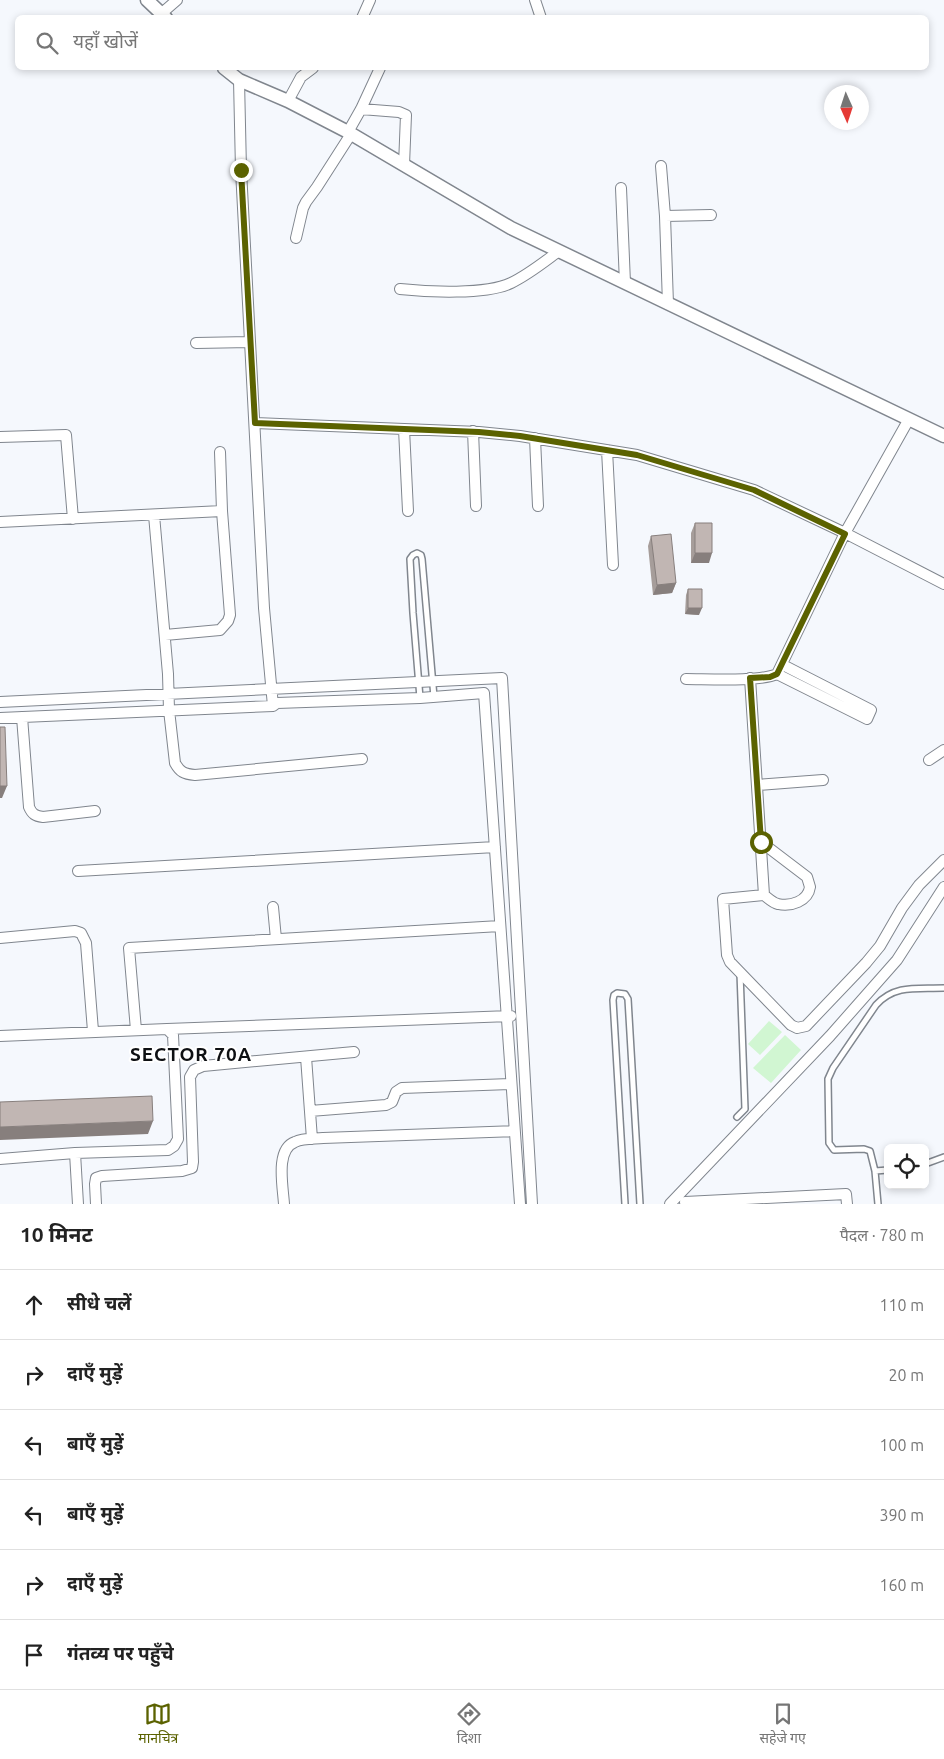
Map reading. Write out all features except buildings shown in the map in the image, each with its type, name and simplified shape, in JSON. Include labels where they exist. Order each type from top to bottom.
[{"type":"street","points":[[147,0],[163,15]]},
{"type":"street","points":[[165,15],[177,0]]},
{"type":"street","points":[[363,15],[370,0]]},
{"type":"street","points":[[535,0],[539,15]]},
{"type":"street","points":[[226,70],[239,80],[288,101],[349,133],[511,228],[944,436]]},
{"type":"street","points":[[288,101],[301,77],[310,70]]},
{"type":"street","points":[[296,238],[303,208],[349,133],[379,70]]},
{"type":"street","points":[[239,80],[241,170],[264,608],[272,706]]},
{"type":"street","points":[[361,109],[399,112],[406,115],[408,118],[404,165]]},
{"type":"street","points":[[662,166],[668,304]]},
{"type":"street","points":[[621,188],[625,283]]},
{"type":"street","points":[[665,216],[711,215]]},
{"type":"street","points":[[400,289],[437,292],[487,290],[500,287],[512,283],[559,251]]},
{"type":"street","points":[[196,343],[250,342]]},
{"type":"street","points":[[686,679],[770,677],[780,669],[845,534],[909,419]]},
{"type":"street","points":[[255,423],[473,431],[535,438],[637,455],[754,490],[944,584]]},
{"type":"street","points":[[404,429],[408,511]]},
{"type":"street","points":[[473,431],[476,506]]},
{"type":"street","points":[[0,437],[66,435],[73,519]]},
{"type":"street","points":[[535,438],[538,506]]},
{"type":"street","points":[[607,450],[613,564]]},
{"type":"street","points":[[165,635],[220,630],[228,621],[230,615],[222,511],[220,452]]},
{"type":"street","points":[[0,522],[222,511]]},
{"type":"street","points":[[154,515],[165,635],[169,710],[175,763],[182,772],[189,774],[362,759]]},
{"type":"street","points":[[780,669],[871,710],[867,719],[780,669]]},
{"type":"street","points":[[0,702],[502,678],[532,1204]]},
{"type":"street","points":[[750,678],[764,895]]},
{"type":"street","points":[[0,718],[272,706],[277,703],[420,698],[484,693],[520,1204]]},
{"type":"street","points":[[22,717],[28,807],[32,813],[43,817],[95,811]]},
{"type":"street","points":[[929,760],[944,750]]},
{"type":"street","points":[[757,785],[823,780]]},
{"type":"street","points":[[761,842],[807,877],[810,887],[806,898],[800,902],[778,904],[764,895],[724,899],[727,955],[730,962],[740,973],[791,1025],[797,1028],[806,1026],[866,963],[880,946],[902,908],[919,885],[944,860]]},
{"type":"street","points":[[78,871],[495,847]]},
{"type":"street","points":[[670,1204],[830,1036],[896,960],[944,887]]},
{"type":"street","points":[[273,907],[276,940]]},
{"type":"street","points":[[136,1030],[129,948],[500,926]]},
{"type":"street","points":[[0,938],[75,931],[81,933],[86,943],[93,1031]]},
{"type":"street","points":[[0,1036],[521,1015]]},
{"type":"street","points":[[0,1159],[75,1153],[168,1150],[174,1146],[178,1139],[173,1035],[167,1029]]},
{"type":"street","points":[[96,1204],[96,1178],[102,1176],[182,1171],[192,1168],[190,1077],[194,1070],[203,1066],[354,1052]]},
{"type":"street","points":[[306,1057],[312,1139]]},
{"type":"street","points":[[310,1112],[386,1105],[392,1102],[396,1092],[402,1088],[511,1084]]},
{"type":"street","points":[[284,1204],[283,1154],[288,1146],[295,1142],[312,1139],[514,1131]]},
{"type":"street","points":[[75,1153],[78,1204]]},
{"type":"street","points":[[685,1202],[846,1194],[847,1204]]},
{"type":"lane","points":[[420,698],[410,559],[413,555],[417,554],[421,555],[422,559],[434,697]]},
{"type":"lane","points":[[737,1117],[745,1109],[740,973]]},
{"type":"lane","points":[[878,1204],[870,1151],[867,1149],[834,1150],[829,1143],[828,1079],[832,1068],[883,997],[891,992],[904,989],[944,988]]},
{"type":"lane","points":[[625,1204],[613,1000],[614,995],[622,992],[628,999],[640,1204]]},
{"type":"lane","points":[[929,1163],[944,1157]]},
{"type":"lane","points":[[874,1171],[884,1170]]},
{"type":"green space","points":[[769,1021],[782,1032],[760,1055],[748,1044]]},
{"type":"green space","points":[[785,1035],[801,1050],[771,1083],[753,1068]]},
{"type":"district","name":"SECTOR 70A","points":[[191,1054]]},
{"type":"route","points":[[241,170],[255,423],[479,432],[520,436],[637,455],[754,490],[845,534],[783,665],[777,674],[770,677],[750,678],[761,842]]}]
